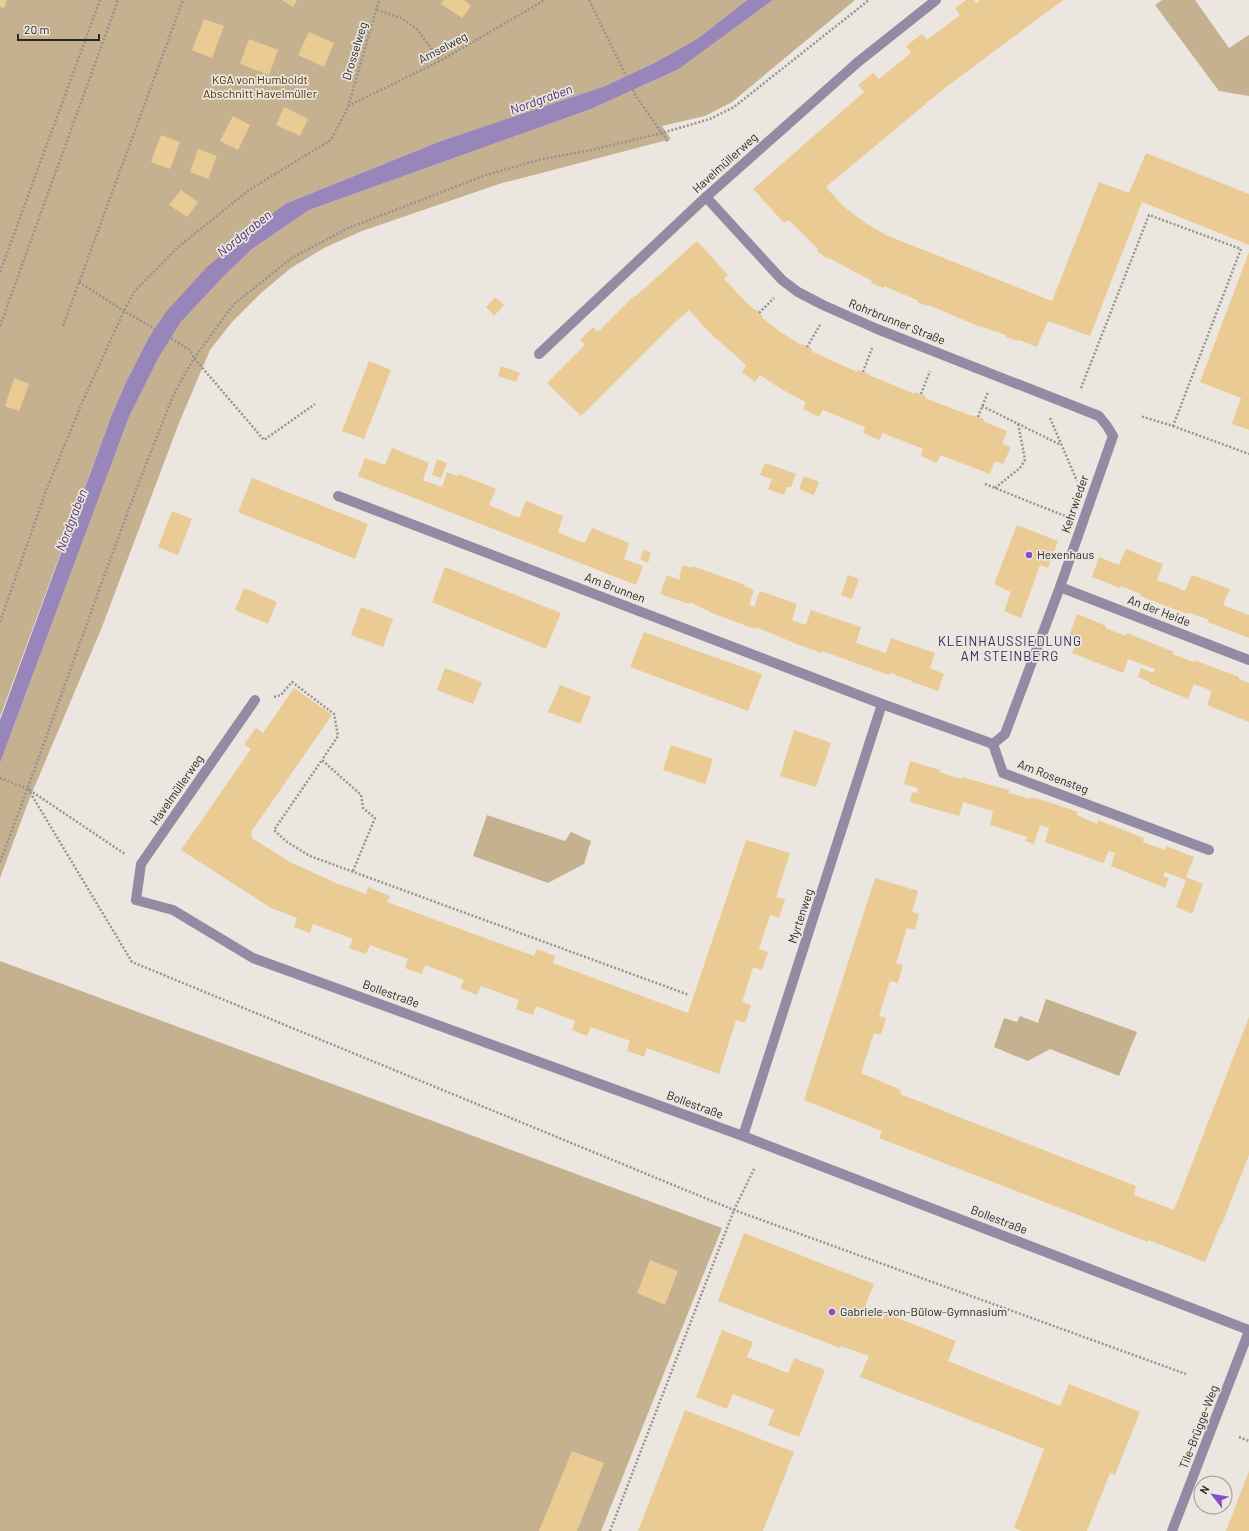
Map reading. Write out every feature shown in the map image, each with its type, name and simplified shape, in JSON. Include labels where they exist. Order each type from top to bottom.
[{"type":"street","name":"Havelmüllerweg","points":[[539,354],[706,197],[858,62],[936,0]]},
{"type":"street","name":"Rohrbrunner Straße","points":[[706,197],[782,280],[798,292],[877,329],[1100,416],[1107,426]]},
{"type":"street","name":"Kehrwieder","points":[[993,744],[1005,734],[1060,587],[1113,436],[1107,426]]},
{"type":"street","name":"Am Brunnen","points":[[338,496],[882,704]]},
{"type":"street","name":"An der Heide","points":[[1060,587],[1249,660]]},
{"type":"street","name":"Havelmüllerweg","points":[[136,900],[141,864],[255,700]]},
{"type":"street","points":[[882,704],[993,744]]},
{"type":"street","name":"Myrtenweg","points":[[743,1136],[882,704]]},
{"type":"street","name":"Am Rosensteg","points":[[993,744],[1003,773],[1210,850]]},
{"type":"street","name":"Bollestraße","points":[[136,900],[173,910],[253,958],[743,1136],[1249,1331]]},
{"type":"street","name":"Tile-Brügge-Weg","points":[[1172,1531],[1249,1331]]},
{"type":"path","points":[[0,272],[100,0]]},
{"type":"path","points":[[0,326],[118,0]]},
{"type":"path","points":[[63,326],[183,0]]},
{"type":"path","name":"Drosselweg","points":[[0,622],[47,488],[85,396],[134,292],[177,248],[249,190],[331,140],[348,107],[379,0]]},
{"type":"path","name":"Amselweg","points":[[348,107],[440,61],[545,0]]},
{"type":"path","points":[[589,0],[636,96],[668,142]]},
{"type":"path","points":[[0,862],[28,789],[84,631],[174,394],[194,358],[234,304],[292,258],[346,229],[486,175],[542,160],[662,133],[710,119],[734,107],[869,0]]},
{"type":"path","points":[[377,10],[401,18],[418,30],[440,61]]},
{"type":"path","points":[[1079,392],[1149,214],[1241,249],[1173,426]]},
{"type":"path","points":[[79,282],[124,311],[190,350],[194,358],[264,440],[315,404]]},
{"type":"path","points":[[759,313],[775,298]]},
{"type":"path","points":[[807,347],[822,320]]},
{"type":"path","points":[[863,372],[874,342]]},
{"type":"path","points":[[921,394],[930,370]]},
{"type":"path","points":[[978,417],[990,386]]},
{"type":"path","points":[[982,406],[1061,445]]},
{"type":"path","points":[[1047,412],[1078,483]]},
{"type":"path","points":[[1140,416],[1173,426],[1249,454]]},
{"type":"path","points":[[995,488],[1020,468],[1025,460],[1018,423]]},
{"type":"path","points":[[985,484],[1070,518]]},
{"type":"path","points":[[255,700],[281,695],[292,682],[334,714],[338,736],[274,830],[287,842],[310,856],[689,995]]},
{"type":"path","points":[[322,760],[361,795],[363,808],[375,818],[353,871]]},
{"type":"path","points":[[0,778],[28,789],[127,855]]},
{"type":"path","points":[[28,789],[132,962],[734,1210],[1186,1374]]},
{"type":"path","points":[[610,1531],[734,1210],[755,1167]]},
{"type":"path","points":[[1239,1437],[1249,1441]]},
{"type":"green space","name":"KGA von Humboldt Abschnitt Havelmüller","points":[[0,0],[747,0],[697,39],[654,63],[605,86],[441,141],[287,203],[165,313],[149,337],[126,382],[112,414],[0,717]]},
{"type":"green space","points":[[773,0],[855,0],[732,102],[705,116],[662,126],[671,139],[499,184],[362,231],[324,248],[291,268],[261,293],[232,322],[210,350],[179,423],[102,627],[29,800],[0,878],[0,763],[129,417],[159,357],[181,322],[223,277],[252,249],[309,210],[591,109],[679,69]]},
{"type":"green space","points":[[1162,0],[1195,0],[1229,48],[1249,35],[1249,96],[1219,91],[1155,5]]},
{"type":"green space","points":[[487,815],[565,841],[571,832],[591,841],[584,864],[548,883],[473,856]]},
{"type":"green space","points":[[0,961],[722,1228],[601,1531],[0,1531]]},
{"type":"green space","points":[[1046,999],[1137,1032],[1119,1076],[1050,1049],[1028,1061],[994,1047],[1004,1018],[1017,1022],[1020,1016],[1038,1023]]},
{"type":"shaded area","points":[[747,0],[773,0],[679,69],[591,109],[309,210],[252,249],[223,277],[181,322],[159,357],[129,417],[0,763],[0,720],[112,414],[126,382],[149,337],[165,313],[206,268],[259,223],[287,203],[441,141],[605,86],[654,63],[697,39]]},
{"type":"building","points":[[0,0],[7,0],[4,8],[0,7]]},
{"type":"building","points":[[282,0],[297,0],[293,7]]},
{"type":"building","points":[[444,0],[464,0],[471,6],[462,18],[441,4]]},
{"type":"building","points":[[966,0],[974,0],[976,3],[980,0],[1063,0],[941,91],[826,187],[843,206],[864,222],[886,235],[1052,301],[1099,182],[1129,193],[1146,153],[1249,194],[1249,245],[1142,202],[1090,336],[1048,321],[1037,347],[1006,337],[1006,335],[973,324],[929,305],[928,306],[917,302],[917,300],[884,286],[884,288],[871,283],[872,281],[829,258],[828,259],[817,251],[818,249],[789,220],[784,223],[753,189],[864,92],[858,85],[873,73],[879,79],[911,53],[906,46],[922,34],[927,40],[960,15],[955,8]]},
{"type":"building","points":[[204,19],[224,26],[212,58],[192,50]]},
{"type":"building","points":[[309,32],[334,43],[324,67],[298,55]]},
{"type":"building","points":[[249,39],[278,50],[269,75],[240,64]]},
{"type":"building","points":[[284,107],[308,119],[300,136],[276,125]]},
{"type":"building","points":[[233,116],[250,125],[238,150],[220,141]]},
{"type":"building","points":[[161,135],[180,142],[170,169],[151,162]]},
{"type":"building","points":[[198,149],[217,156],[208,179],[190,172]]},
{"type":"building","points":[[181,190],[198,202],[187,217],[169,205]]},
{"type":"building","points":[[697,241],[728,275],[724,279],[754,310],[755,309],[763,316],[762,318],[801,345],[802,344],[812,349],[811,351],[857,372],[858,370],[915,394],[915,392],[926,396],[925,398],[984,419],[983,421],[1007,431],[1002,444],[1011,447],[1003,464],[995,461],[990,474],[940,455],[937,463],[921,456],[923,449],[883,433],[879,440],[863,433],[865,427],[823,410],[819,417],[803,409],[806,402],[781,389],[760,375],[755,382],[742,372],[746,365],[709,332],[689,310],[581,416],[547,383],[585,345],[580,340],[593,327],[598,332],[635,295],[636,296]]},
{"type":"building","points":[[1249,252],[1249,430],[1232,424],[1241,398],[1200,382]]},
{"type":"building","points":[[495,297],[504,305],[494,316],[486,307]]},
{"type":"building","points":[[369,361],[391,370],[364,439],[342,431]]},
{"type":"building","points":[[501,366],[520,373],[516,382],[498,376]]},
{"type":"building","points":[[14,378],[29,384],[19,411],[5,406]]},
{"type":"building","points":[[392,448],[429,463],[423,480],[442,487],[447,472],[458,476],[459,474],[496,489],[489,505],[519,518],[526,501],[563,516],[558,532],[571,538],[585,543],[592,528],[629,543],[624,559],[643,566],[636,585],[358,476],[365,458],[385,465]]},
{"type":"building","points":[[437,459],[447,463],[441,478],[432,475]]},
{"type":"building","points":[[765,463],[796,474],[791,487],[787,487],[784,495],[768,489],[772,479],[760,475]]},
{"type":"building","points":[[804,476],[819,482],[814,495],[799,489]]},
{"type":"building","points":[[252,478],[368,524],[355,559],[238,512]]},
{"type":"building","points":[[172,511],[192,519],[178,555],[158,547]]},
{"type":"building","name":"Hexenhaus","points":[[1017,525],[1058,541],[1048,568],[1040,565],[1021,618],[1004,611],[1011,592],[994,584]]},
{"type":"building","points":[[1126,549],[1163,564],[1157,580],[1185,591],[1192,575],[1230,589],[1223,605],[1249,615],[1249,638],[1208,622],[1209,620],[1188,612],[1187,614],[1140,596],[1141,594],[1121,586],[1120,588],[1092,577],[1099,557],[1119,565]]},
{"type":"building","points":[[644,550],[651,553],[648,563],[640,559]]},
{"type":"building","points":[[683,565],[692,568],[693,566],[745,585],[744,586],[754,590],[749,605],[754,607],[760,591],[797,604],[792,620],[806,625],[811,610],[861,627],[856,643],[886,653],[891,638],[935,653],[930,668],[944,674],[938,691],[890,673],[889,675],[822,651],[822,653],[799,645],[756,627],[755,629],[709,612],[689,602],[689,604],[660,594],[667,575],[679,580]]},
{"type":"building","points":[[445,567],[561,613],[546,649],[432,602]]},
{"type":"building","points":[[848,575],[859,579],[852,599],[841,595]]},
{"type":"building","points":[[244,588],[277,602],[268,624],[235,610]]},
{"type":"building","points":[[361,607],[393,619],[383,647],[351,635]]},
{"type":"building","points":[[1077,614],[1106,626],[1105,628],[1126,636],[1127,633],[1174,652],[1172,654],[1194,662],[1194,660],[1239,677],[1239,679],[1249,683],[1249,722],[1207,705],[1212,691],[1194,684],[1188,699],[1138,677],[1141,668],[1153,673],[1155,669],[1128,659],[1123,673],[1072,653],[1078,639],[1069,636]]},
{"type":"building","points":[[644,632],[762,674],[748,711],[630,667]]},
{"type":"building","points":[[445,668],[482,682],[473,704],[437,690]]},
{"type":"building","points":[[560,685],[591,697],[580,724],[548,712]]},
{"type":"building","points":[[294,688],[332,715],[251,832],[252,838],[290,862],[336,883],[366,894],[368,887],[390,896],[387,902],[534,956],[537,949],[555,956],[553,963],[688,1013],[746,840],[790,853],[776,897],[785,899],[779,918],[770,915],[759,949],[768,952],[762,970],[753,967],[742,1002],[751,1005],[745,1023],[736,1020],[719,1074],[647,1048],[644,1057],[627,1051],[630,1041],[591,1027],[587,1036],[572,1030],[575,1021],[536,1006],[533,1015],[516,1009],[519,1000],[481,986],[477,995],[460,988],[464,980],[425,965],[422,974],[405,968],[408,959],[370,945],[366,954],[349,948],[353,939],[313,924],[310,933],[294,927],[297,918],[271,908],[181,850],[251,749],[244,744],[256,728],[263,733]]},
{"type":"building","points":[[794,730],[831,743],[816,787],[780,776]]},
{"type":"building","points":[[671,745],[713,759],[705,784],[663,770]]},
{"type":"building","points":[[910,761],[940,770],[940,772],[961,779],[962,777],[1009,790],[1009,793],[1031,799],[1031,797],[1055,804],[1078,812],[1077,815],[1097,824],[1098,820],[1144,838],[1143,842],[1165,850],[1166,846],[1194,857],[1186,877],[1203,884],[1192,914],[1176,907],[1186,880],[1165,872],[1163,876],[1169,878],[1165,888],[1111,866],[1115,853],[1109,851],[1103,863],[1045,842],[1049,828],[1040,825],[1034,844],[1025,841],[1027,837],[990,825],[993,811],[963,802],[959,816],[910,802],[912,792],[917,793],[918,788],[904,784]]},
{"type":"building","points":[[875,878],[918,891],[912,912],[919,914],[915,930],[907,928],[896,963],[903,965],[898,983],[890,981],[879,1016],[886,1018],[881,1035],[874,1033],[861,1073],[901,1090],[900,1094],[1136,1186],[1134,1195],[1174,1210],[1249,1017],[1249,1155],[1222,1224],[1205,1262],[1148,1240],[1148,1242],[879,1138],[882,1131],[804,1100]]},
{"type":"building","name":"Gabriele-von-Bülow-Gymnasium","points":[[744,1233],[874,1284],[863,1311],[883,1319],[885,1313],[956,1341],[948,1361],[1060,1406],[1069,1384],[1140,1412],[1115,1475],[1110,1473],[1087,1531],[1022,1531],[1014,1528],[1044,1449],[860,1377],[869,1356],[841,1346],[840,1348],[718,1301]]},
{"type":"building","points":[[650,1260],[678,1271],[665,1305],[637,1293]]},
{"type":"building","points":[[722,1330],[753,1342],[747,1357],[788,1373],[794,1358],[825,1370],[799,1437],[768,1425],[774,1410],[733,1394],[727,1409],[696,1397]]},
{"type":"building","points":[[685,1410],[794,1452],[763,1531],[638,1531]]},
{"type":"building","points":[[572,1451],[604,1463],[577,1531],[539,1531]]},
{"type":"building","points":[[1249,1471],[1249,1531],[1226,1531]]},
{"type":"place","name":"Hexenhaus","points":[[1029,555]]},
{"type":"place","name":"Gabriele-von-Bülow-Gymnasium","points":[[832,1312]]},
{"type":"district","name":"KLEINHAUSSIEDLUNG AM STEINBERG","points":[[1010,648]]},
{"type":"water label","name":"Nordgraben","points":[[541,99]]},
{"type":"water label","name":"Nordgraben","points":[[244,233]]},
{"type":"water label","name":"Nordgraben","points":[[71,520]]}]
